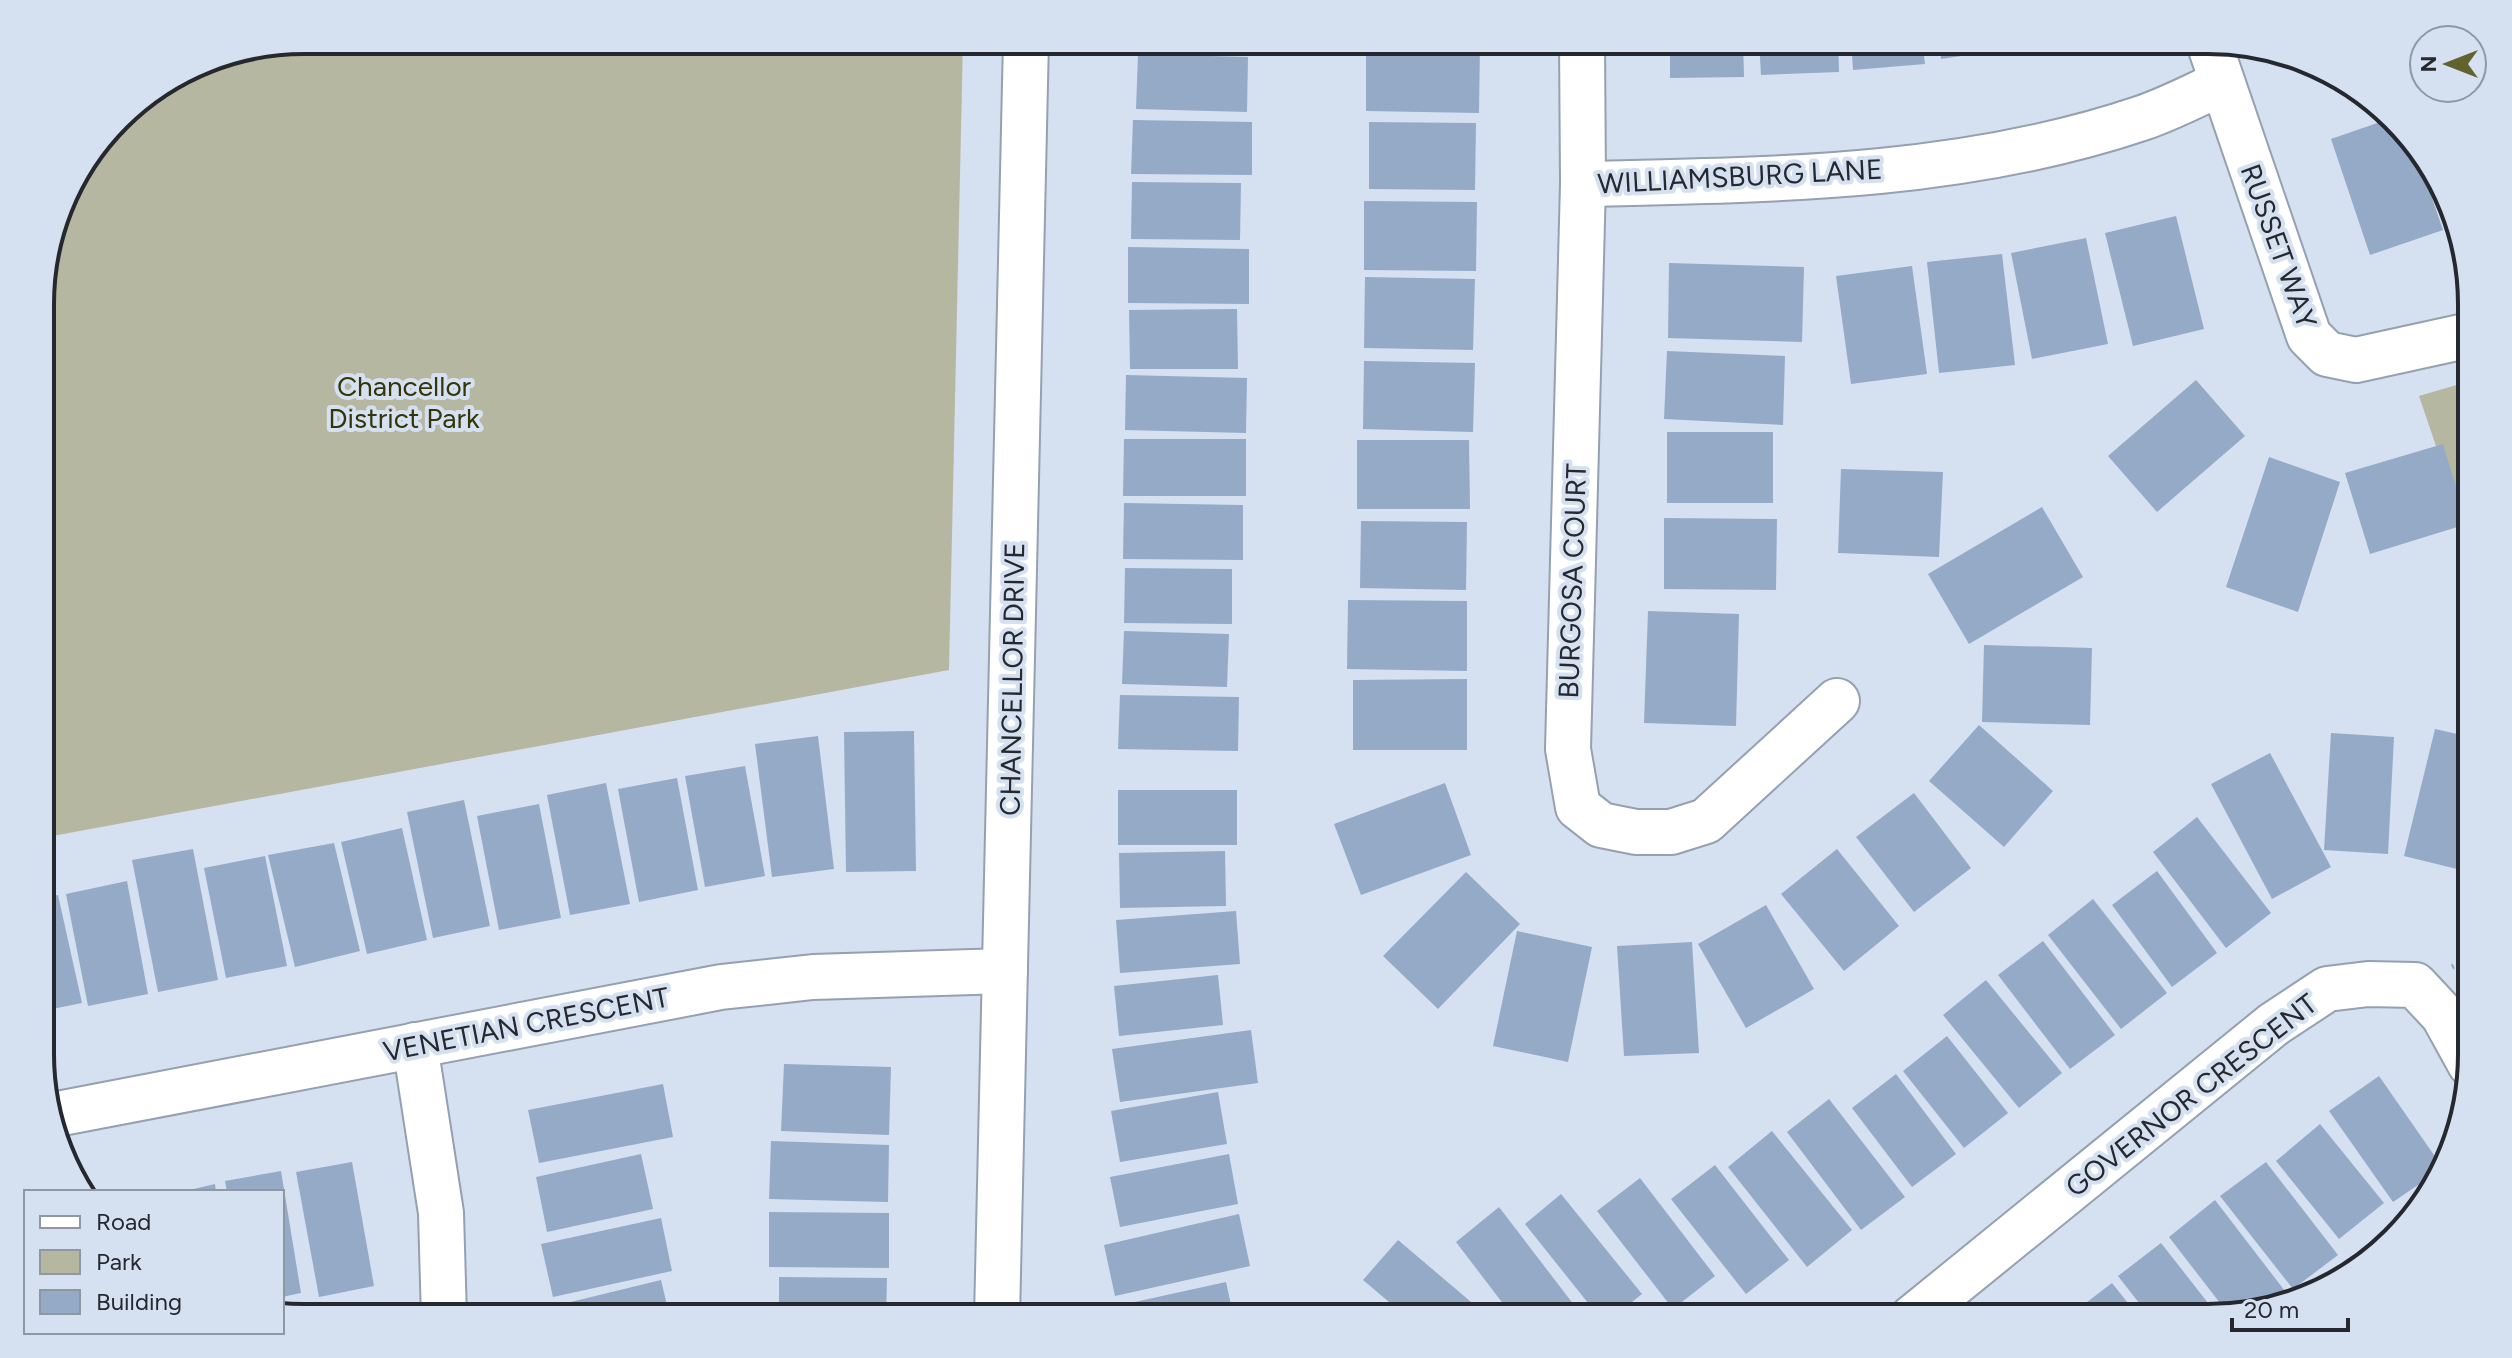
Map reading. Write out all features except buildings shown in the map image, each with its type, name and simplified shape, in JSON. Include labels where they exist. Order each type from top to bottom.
[{"type":"street","name":"BURGOSA COURT","points":[[1582,54],[1583,184],[1568,749],[1578,807],[1601,825],[1636,832],[1671,832],[1706,821],[1837,701]]},
{"type":"street","name":"RUSSET WAY","points":[[2212,54],[2309,336],[2327,354],[2356,360],[2458,338]]},
{"type":"street","name":"CHANCELLOR DRIVE","points":[[997,1304],[1026,55]]},
{"type":"street","name":"WILLIAMSBURG LANE","points":[[1583,184],[1840,177],[1992,156],[2144,117],[2220,84]]},
{"type":"street","name":"VENETIAN CRESCENT","points":[[62,1113],[721,987],[813,977],[1005,971]]},
{"type":"street","name":"GOVERNOR CRESCENT","points":[[1930,1303],[2215,1070],[2274,1024],[2327,989],[2368,984],[2415,985],[2443,1015],[2458,1042]]},
{"type":"street","points":[[415,1045],[441,1213],[444,1304]]},
{"type":"green space","name":"Chancellor District Park","points":[[288,55],[963,55],[949,670],[54,836],[55,288],[63,239],[87,179],[116,139],[152,106],[193,80],[255,59]]},
{"type":"green space","points":[[2458,385],[2458,511],[2419,396]]}]
